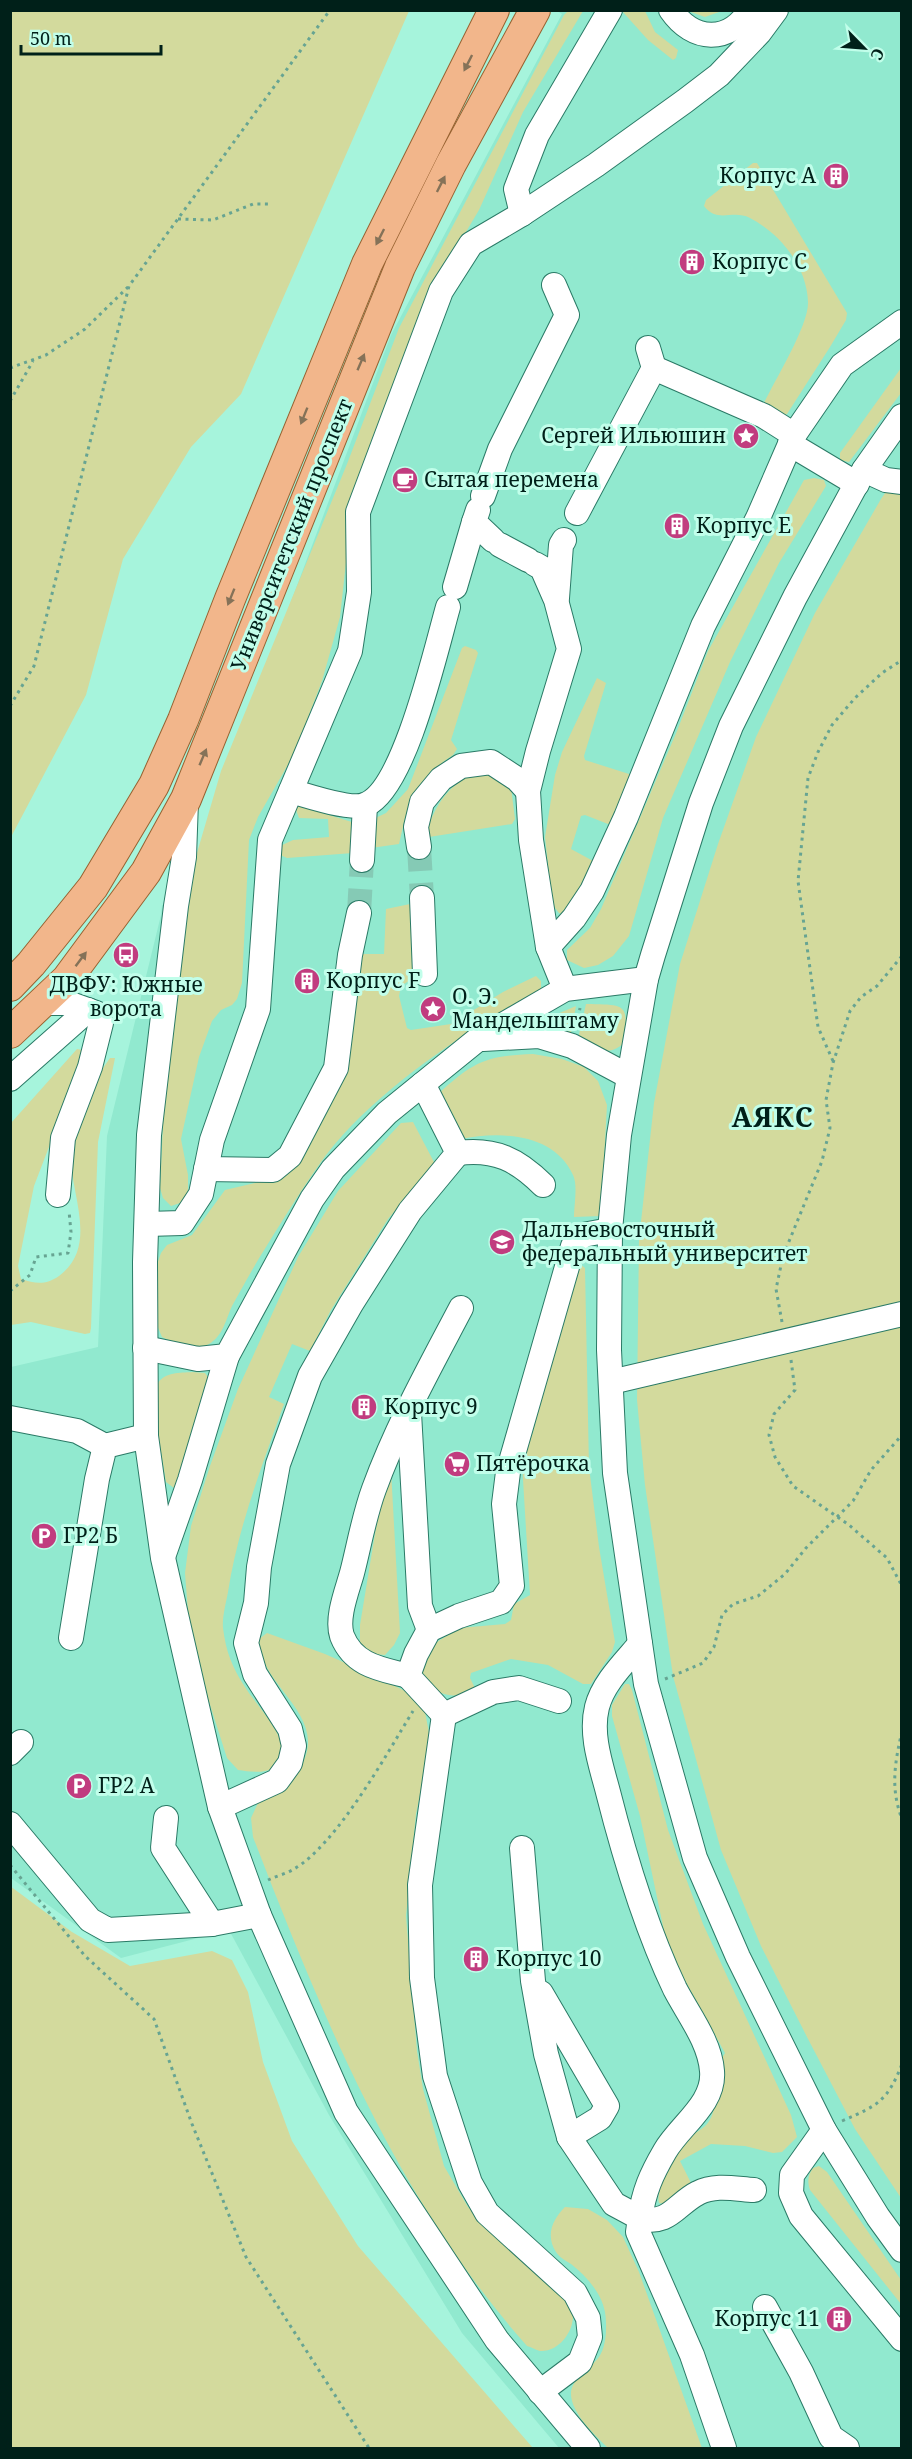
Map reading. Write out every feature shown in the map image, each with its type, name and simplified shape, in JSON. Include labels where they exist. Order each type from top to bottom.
[{"type":"main road","name":"Университетский проспект","points":[[10,986],[32,964],[93,887],[154,785],[183,720],[238,577],[367,264],[494,10]]},
{"type":"main road","name":"Университетский проспект","points":[[10,1033],[67,978],[146,872],[186,799],[400,267],[452,164],[535,10]]},
{"type":"street","points":[[522,214],[516,189],[537,135],[610,10]]},
{"type":"street","points":[[671,10],[679,22],[691,31],[705,35],[719,35],[776,10]]},
{"type":"street","points":[[147,1224],[182,1223],[201,1194],[212,1140],[258,1009],[270,840],[350,651],[359,592],[358,512],[441,291],[471,244],[522,214],[719,75],[751,21]]},
{"type":"street","points":[[291,791],[326,802],[365,806],[378,797],[394,775],[416,717],[479,508],[500,449],[567,315],[554,285]]},
{"type":"street","points":[[548,947],[574,918],[592,891],[626,817],[703,626],[758,518],[792,440],[842,365],[902,322]]},
{"type":"street","points":[[577,513],[651,358],[764,416],[792,440],[860,477],[902,482]]},
{"type":"street","points":[[902,417],[860,477],[795,597],[731,726],[701,803],[646,979],[619,1135],[610,1230],[611,1382],[615,1473],[646,1684],[695,1858],[738,1957],[833,2126],[878,2217],[902,2250]]},
{"type":"street","points":[[479,508],[497,542],[542,568],[556,600],[569,649],[528,791],[531,840],[548,947],[575,987]]},
{"type":"street","points":[[556,600],[561,545],[564,540]]},
{"type":"street","points":[[419,847],[416,827],[422,802],[441,779],[461,766],[491,762],[517,779],[528,791]]},
{"type":"street","points":[[186,799],[184,857],[176,906],[149,1135],[145,1348],[146,1436],[163,1558],[220,1807],[259,1915],[346,2112],[497,2340],[588,2448]]},
{"type":"street","points":[[362,860],[365,806]]},
{"type":"street","points":[[422,898],[425,974]]},
{"type":"street","points":[[206,1169],[273,1170],[290,1156],[336,1068],[350,955],[359,913]]},
{"type":"street","points":[[163,1558],[190,1480],[227,1356],[307,1208],[333,1169],[387,1113],[477,1040],[575,987],[646,979]]},
{"type":"street","points":[[42,1003],[69,1003],[96,1013],[101,1023],[90,1066],[63,1138],[58,1195]]},
{"type":"street","points":[[10,1079],[88,1010]]},
{"type":"street","points":[[477,1040],[539,1036],[572,1046],[628,1076]]},
{"type":"street","points":[[423,1084],[458,1153]]},
{"type":"street","points":[[220,1807],[277,1781],[290,1762],[294,1746],[290,1730],[255,1674],[246,1643],[256,1602],[259,1567],[278,1464],[310,1376],[351,1304],[410,1211],[458,1153],[479,1150],[495,1155],[524,1166],[543,1185]]},
{"type":"street","points":[[408,1676],[416,1654],[429,1630],[459,1616],[501,1602],[512,1586],[504,1504],[508,1472],[573,1246],[583,1235],[610,1230]]},
{"type":"street","points":[[444,1715],[408,1676],[362,1662],[353,1655],[341,1634],[342,1612],[374,1490],[408,1408],[461,1308]]},
{"type":"street","points":[[611,1382],[902,1314]]},
{"type":"street","points":[[145,1348],[198,1359],[227,1356]]},
{"type":"street","points":[[408,1408],[420,1606],[429,1630]]},
{"type":"street","points":[[10,1418],[77,1431],[105,1446],[146,1436]]},
{"type":"street","points":[[71,1638],[97,1479],[105,1446]]},
{"type":"street","points":[[640,1644],[613,1676],[597,1705],[596,1742],[617,1830],[650,1933],[706,2048],[712,2071],[711,2084],[703,2104],[666,2149],[645,2188],[638,2232],[692,2355],[724,2448]]},
{"type":"street","points":[[444,1715],[493,1692],[519,1688],[559,1701]]},
{"type":"street","points":[[444,1715],[420,1885],[422,1978],[435,2076],[470,2183],[487,2213],[575,2293],[588,2318],[590,2337],[580,2362],[540,2392]]},
{"type":"street","points":[[166,1818],[163,1848],[212,1924]]},
{"type":"street","points":[[10,1824],[90,1920],[108,1930],[212,1924],[259,1915]]},
{"type":"street","points":[[522,1848],[534,1981],[546,2054],[569,2137],[614,2204],[650,2221],[671,2215],[697,2193],[716,2188],[754,2190]]},
{"type":"street","points":[[534,1981],[607,2106],[600,2118],[569,2137]]},
{"type":"street","points":[[833,2126],[792,2175],[791,2193],[801,2216],[902,2339]]},
{"type":"street","points":[[765,2307],[839,2444]]},
{"type":"path","points":[[10,368],[46,355],[85,329],[129,286],[330,10]]},
{"type":"path","points":[[178,219],[213,220],[253,204],[269,204]]},
{"type":"path","points":[[10,706],[34,666],[129,286]]},
{"type":"path","points":[[10,402],[34,360]]},
{"type":"path","points":[[833,1063],[818,1027],[798,881],[808,778],[832,725],[882,673],[902,660]]},
{"type":"path","points":[[902,956],[877,986],[861,997],[849,1011],[833,1063],[826,1100],[830,1128],[822,1161],[783,1256],[776,1289],[785,1341],[794,1370],[795,1390],[774,1414],[769,1435],[775,1457],[794,1486],[838,1517],[887,1558],[902,1586]]},
{"type":"path","points":[[572,1046],[575,987]]},
{"type":"path","points":[[10,1291],[30,1275],[36,1257],[68,1253],[71,1232],[70,1211],[58,1195]]},
{"type":"path","points":[[646,1684],[703,1663],[714,1647],[722,1616],[733,1604],[758,1596],[785,1574],[806,1548],[853,1501],[871,1470],[902,1435]]},
{"type":"path","points":[[248,1887],[294,1869],[324,1843],[357,1799],[424,1695]]},
{"type":"path","points":[[901,1733],[893,1769],[898,1810],[902,1819]]},
{"type":"path","points":[[10,1865],[85,1956],[154,2019],[192,2124],[246,2257],[369,2448]]},
{"type":"path","points":[[833,2126],[876,2106],[892,2088],[902,2064]]},
{"type":"shaded area","points":[[11,10],[409,11],[241,394],[191,447],[123,559],[86,695],[11,837]]},
{"type":"shaded area","name":"Дальневосточный федеральный университет","points":[[557,11],[901,11],[901,2448],[559,2448],[462,2333],[329,2115],[229,1930],[121,1958],[11,1878],[11,1367],[98,1347],[107,1136],[162,905],[194,908],[283,623],[391,335],[562,14]]},
{"type":"shaded area","points":[[568,11],[583,11],[523,112],[479,210],[435,284],[351,517],[340,617],[322,681],[294,754],[258,817],[249,840],[242,983],[237,999],[232,1005],[221,1010],[212,1021],[199,1057],[181,1139],[188,1175],[188,1190],[183,1202],[171,1206],[163,1198],[160,1188],[164,1103],[187,887],[221,771],[347,464],[399,328]]},
{"type":"shaded area","points":[[622,11],[645,11],[655,32],[678,50],[676,58],[673,60],[648,40]]},
{"type":"shaded area","points":[[688,11],[722,11],[705,17]]},
{"type":"shaded area","points":[[753,163],[757,163],[847,313],[846,320],[830,347],[784,416],[764,403],[797,338],[807,312],[808,302],[803,276],[790,252],[761,225],[743,216],[715,214],[704,206],[706,200]]},
{"type":"shaded area","points":[[901,368],[901,393],[849,462],[840,460],[840,453]]},
{"type":"shaded area","points":[[901,470],[901,2198],[855,2129],[807,2037],[761,1946],[721,1850],[673,1676],[645,1485],[637,1400],[639,1240],[654,1103],[680,964],[718,844],[756,737],[815,613],[881,499]]},
{"type":"shaded area","points":[[814,478],[824,480],[826,486],[779,563],[730,662],[663,818],[629,936],[613,956],[598,965],[584,968],[567,960],[567,950],[590,928],[601,909],[677,731],[708,651],[804,480]]},
{"type":"shaded area","points":[[465,646],[478,653],[451,740],[457,749],[443,762],[414,798],[405,818],[399,844],[371,848],[367,822],[386,813],[408,789],[462,648]]},
{"type":"shaded area","points":[[597,678],[606,683],[584,756],[585,760],[629,774],[631,778],[613,822],[608,824],[585,815],[581,816],[571,849],[595,862],[567,916],[559,913],[552,904],[545,837],[555,775],[562,752]]},
{"type":"shaded area","points":[[479,773],[492,775],[511,787],[515,819],[512,824],[429,837],[426,833],[434,813],[445,796],[460,782]]},
{"type":"shaded area","points":[[297,805],[355,823],[353,853],[287,858],[278,854],[278,847],[293,840],[329,837],[328,819],[299,818]]},
{"type":"shaded area","points":[[410,904],[412,906],[415,977],[401,986],[399,996],[407,1028],[411,1030],[451,1024],[503,992],[536,976],[541,981],[541,990],[484,1023],[425,1062],[371,1107],[347,1131],[310,1177],[253,1269],[232,1306],[221,1332],[214,1341],[203,1346],[191,1347],[162,1337],[156,1323],[157,1264],[161,1253],[167,1245],[192,1235],[225,1190],[276,1178],[309,1135],[360,958],[363,954],[384,954],[386,909]]},
{"type":"shaded area","points":[[586,1004],[617,1006],[622,1009],[626,1020],[623,1044],[606,1051],[577,1043]]},
{"type":"shaded area","points":[[576,1006],[570,1038],[543,1020]]},
{"type":"shaded area","points":[[77,1049],[83,1050],[34,1186],[18,1266],[21,1279],[41,1283],[59,1276],[72,1263],[78,1248],[80,1232],[71,1145],[80,1118],[103,1068],[110,1058],[115,1058],[98,1142],[91,1328],[90,1333],[85,1334],[31,1322],[11,1325],[11,1123]]},
{"type":"shaded area","points":[[533,1054],[562,1059],[584,1067],[598,1081],[607,1105],[601,1216],[574,1217],[576,1190],[573,1175],[564,1161],[553,1151],[539,1143],[509,1136],[492,1135],[461,1139],[438,1094],[461,1075],[481,1063],[491,1059]]},
{"type":"shaded area","points":[[413,1122],[435,1164],[388,1219],[331,1310],[310,1351],[292,1344],[269,1397],[284,1404],[238,1544],[224,1610],[223,1628],[233,1666],[276,1732],[282,1744],[283,1756],[278,1765],[265,1771],[238,1770],[227,1758],[197,1664],[188,1612],[185,1573],[191,1526],[238,1389],[298,1257],[338,1191],[401,1123]]},
{"type":"shaded area","points":[[579,1263],[585,1268],[589,1467],[599,1547],[615,1642],[612,1652],[591,1684],[583,1684],[548,1665],[511,1659],[471,1673],[470,1678],[476,1690],[459,1695],[438,1692],[421,1673],[429,1647],[459,1628],[505,1624],[511,1620],[514,1604],[530,1595],[522,1463],[533,1432],[571,1281]]},
{"type":"shaded area","points":[[205,1373],[208,1377],[174,1488],[166,1482],[158,1434],[158,1383],[169,1375]]},
{"type":"shaded area","points":[[391,1470],[400,1633],[394,1645],[385,1655],[373,1654],[360,1643],[360,1625],[382,1491]]},
{"type":"shaded area","points":[[267,1633],[325,1654],[409,1693],[425,1712],[431,1743],[416,1814],[406,1916],[417,2051],[423,2089],[444,2166],[468,2207],[566,2299],[573,2314],[572,2322],[567,2335],[553,2348],[540,2351],[527,2346],[481,2290],[439,2230],[401,2168],[367,2104],[279,1904],[253,1837],[251,1818],[258,1803],[282,1790],[300,1768],[307,1749],[307,1732],[301,1717],[269,1672],[262,1656],[259,1639]]},
{"type":"shaded area","points":[[625,1684],[629,1684],[632,1690],[668,1830],[703,1924],[791,2115],[797,2137],[782,2152],[773,2153],[745,2146],[711,2144],[680,2161],[691,2183],[665,2204],[659,2203],[660,2190],[676,2152],[684,2140],[704,2127],[711,2118],[715,2104],[718,2065],[725,2053],[668,1950],[640,1816],[612,1716],[612,1705]]},
{"type":"shaded area","points":[[10,1886],[72,1932],[130,1966],[212,1951],[232,1960],[248,1992],[263,2062],[292,2141],[358,2246],[533,2448],[11,2448]]},
{"type":"shaded area","points":[[819,2166],[827,2172],[901,2280],[901,2304],[810,2190],[808,2181],[810,2173],[813,2168]]},
{"type":"shaded area","points":[[565,2207],[588,2209],[607,2220],[623,2237],[639,2272],[702,2448],[608,2448],[578,2414],[571,2395],[572,2388],[575,2381],[602,2352],[606,2323],[603,2305],[592,2285],[571,2264],[559,2256],[553,2246],[552,2228]]},
{"type":"tunnel","points":[[419,847],[422,898]]},
{"type":"tunnel","points":[[359,913],[362,860]]},
{"type":"place","name":"Корпус A","points":[[836,176]]},
{"type":"place","name":"Корпус C","points":[[692,262]]},
{"type":"place","name":"Сергей Ильюшин","points":[[746,436]]},
{"type":"place","name":"Сытая перемена","points":[[405,480]]},
{"type":"place","name":"Корпус E","points":[[677,526]]},
{"type":"place","name":"ДВФУ: Южные ворота","points":[[126,955]]},
{"type":"place","name":"Корпус F","points":[[307,981]]},
{"type":"place","name":"О. Э. Мандельштаму","points":[[433,1009]]},
{"type":"place","name":"Дальневосточный федеральный университет","points":[[502,1242]]},
{"type":"place","name":"Корпус 9","points":[[364,1407]]},
{"type":"place","name":"Пятёрочка","points":[[457,1464]]},
{"type":"place","name":"ГР2 Б","points":[[44,1536]]},
{"type":"place","name":"ГР2 А","points":[[79,1786]]},
{"type":"place","name":"Корпус 10","points":[[476,1959]]},
{"type":"place","name":"Корпус 11","points":[[839,2319]]},
{"type":"district","name":"АЯКС","points":[[773,1118]]}]
